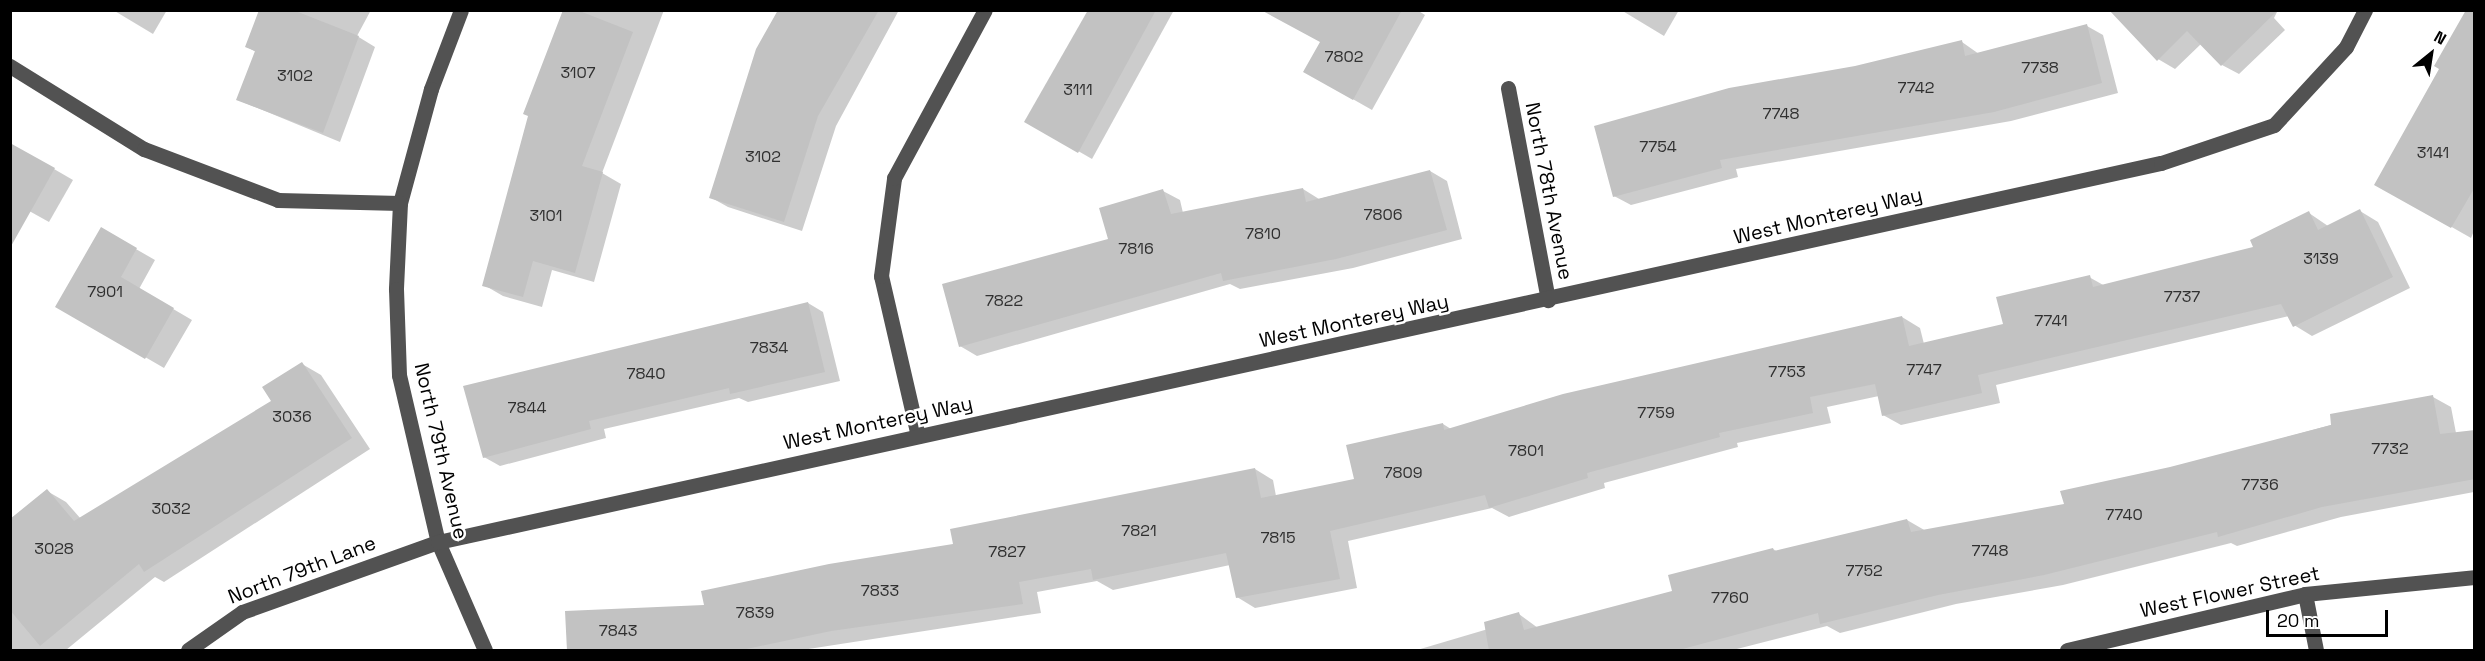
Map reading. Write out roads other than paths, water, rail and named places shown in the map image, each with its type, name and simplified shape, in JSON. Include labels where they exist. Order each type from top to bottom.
[{"type":"street","name":"North 79th Avenue","points":[[461,10],[431,89],[400,203],[396,289],[399,375],[438,542],[485,651]]},
{"type":"street","points":[[918,436],[881,276],[894,178],[985,10]]},
{"type":"street","name":"West Monterey Way","points":[[438,542],[1548,300],[2161,163],[2274,125],[2346,47],[2365,10]]},
{"type":"street","points":[[10,66],[144,149],[278,200],[400,203]]},
{"type":"street","name":"North 78th Avenue","points":[[1508,88],[1548,300]]},
{"type":"street","name":"North 79th Lane","points":[[189,651],[242,612],[438,542]]},
{"type":"street","name":"West Flower Street","points":[[2067,651],[2305,594],[2475,577]]},
{"type":"street","points":[[2305,594],[2316,651]]}]
